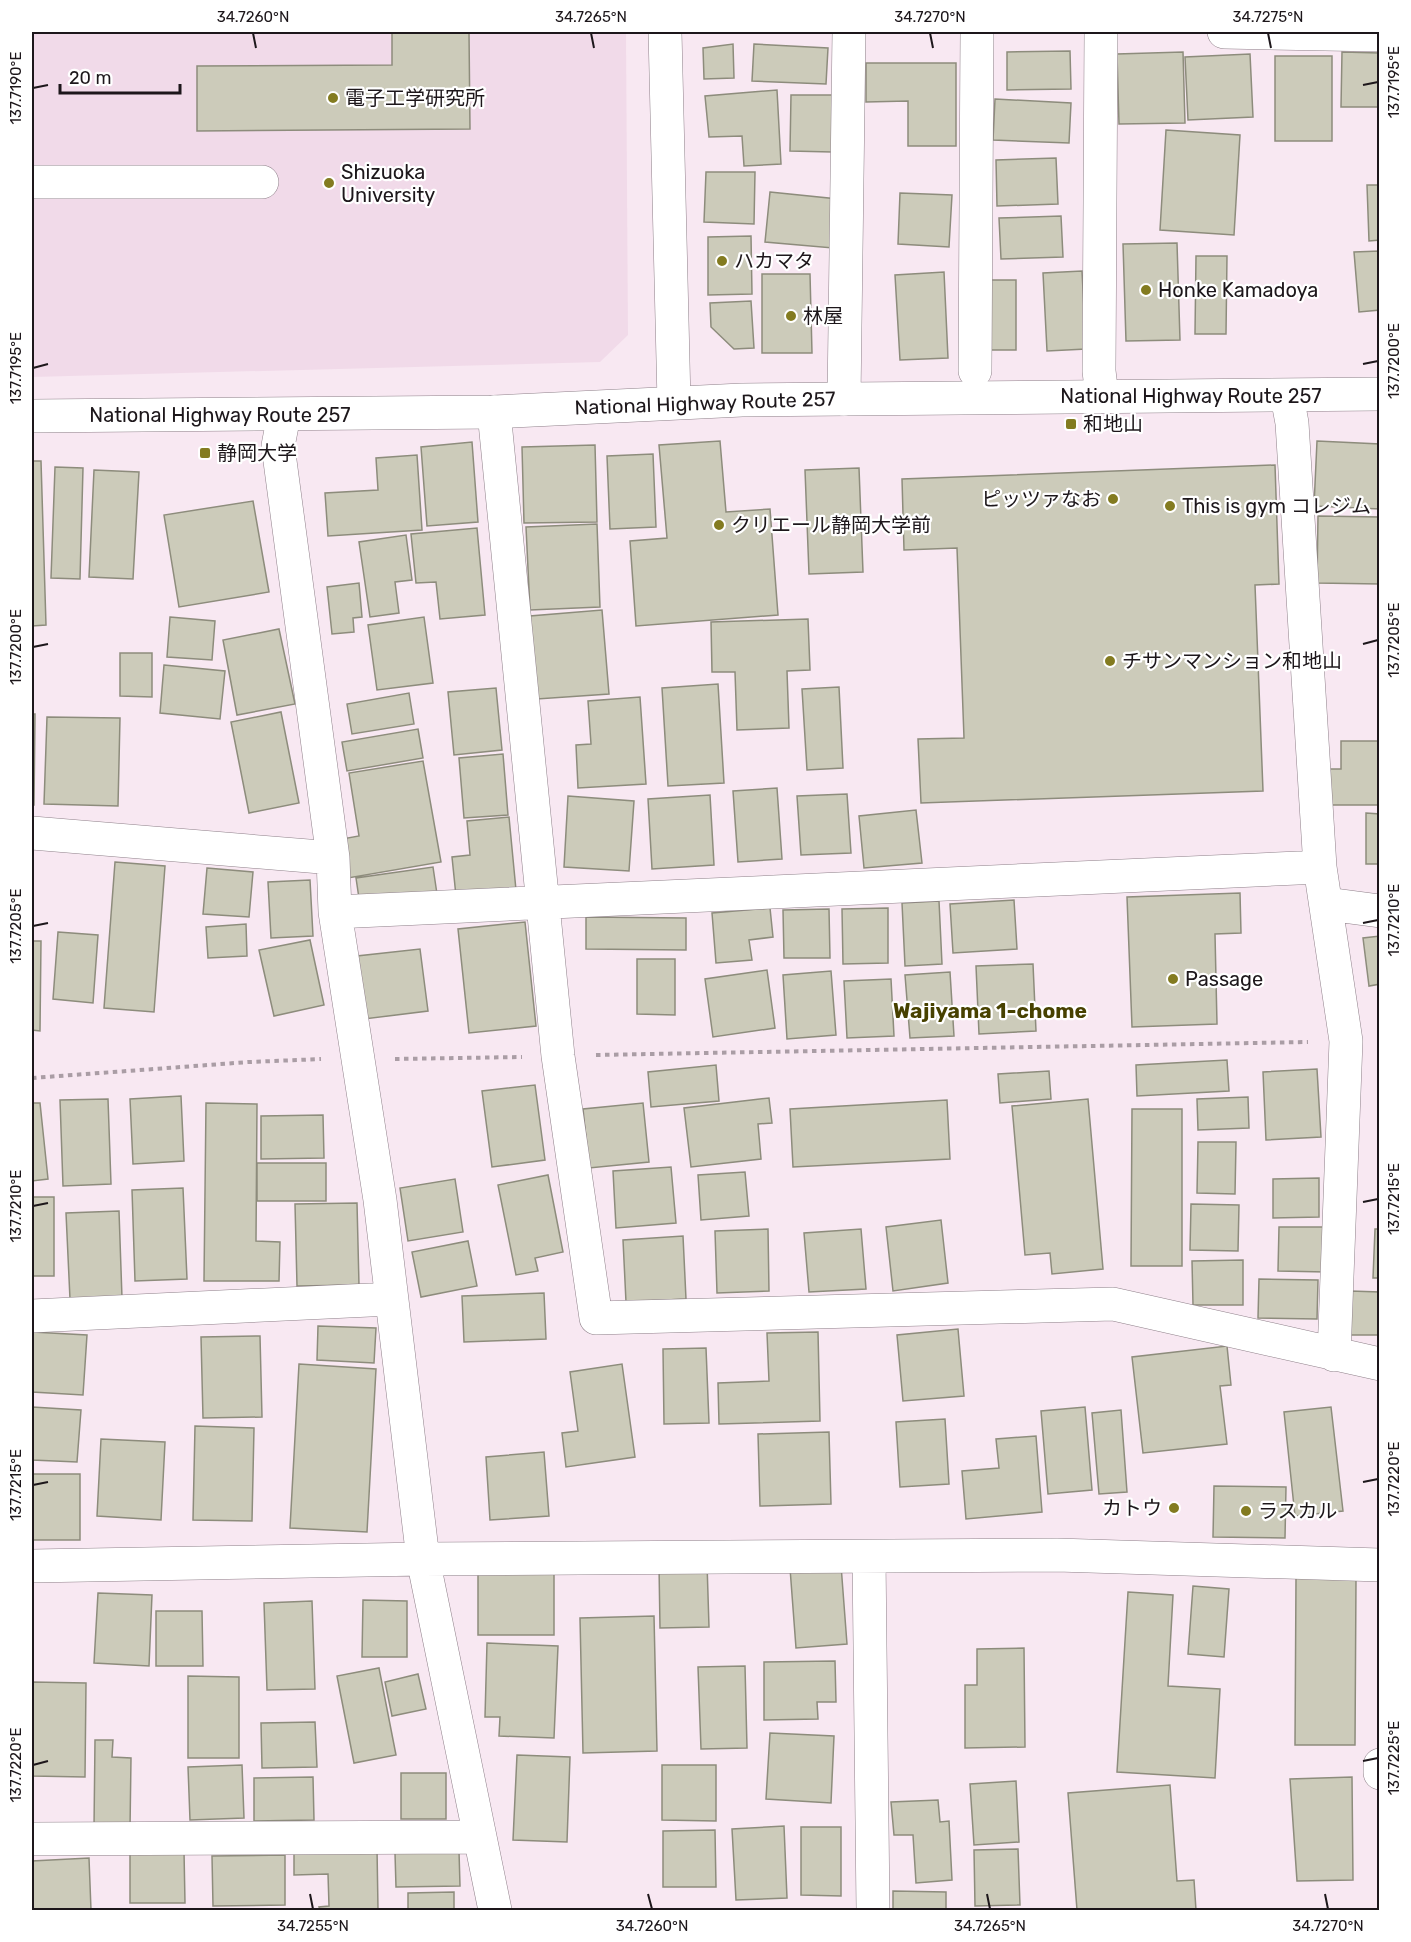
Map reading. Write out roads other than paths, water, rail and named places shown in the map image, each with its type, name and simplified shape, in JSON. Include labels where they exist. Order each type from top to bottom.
[{"type":"main road","points":[[665,32],[674,402]]},
{"type":"main road","points":[[844,399],[849,32]]},
{"type":"main road","points":[[975,371],[977,32]]},
{"type":"main road","points":[[1101,32],[1099,371],[1102,396]]},
{"type":"main road","points":[[1224,32],[1380,35]]},
{"type":"main road","points":[[32,182],[262,183]]},
{"type":"main road","name":"National Highway Route 257","points":[[32,417],[494,412],[674,402],[844,399],[1380,394]]},
{"type":"main road","points":[[1287,396],[1292,423],[1320,867],[1346,1041],[1334,1354]]},
{"type":"main road","points":[[494,412],[558,1056],[596,1318],[1113,1304],[1380,1364]]},
{"type":"main road","points":[[284,415],[278,446],[333,858],[336,912],[356,1058],[380,1200],[423,1559],[478,1837],[495,1911]]},
{"type":"main road","points":[[32,832],[333,858]]},
{"type":"main road","points":[[336,912],[1320,867]]},
{"type":"main road","points":[[1327,904],[1380,911]]},
{"type":"main road","points":[[32,1316],[391,1299]]},
{"type":"main road","points":[[32,1566],[423,1559],[1057,1555],[1380,1565]]},
{"type":"main road","points":[[869,1557],[873,1911]]},
{"type":"main road","points":[[1380,1765],[1380,1773]]},
{"type":"main road","points":[[32,1839],[478,1837]]},
{"type":"place","name":"電子工学研究所","points":[[333,98]]},
{"type":"place","name":"Shizuoka University","points":[[329,183]]},
{"type":"place","name":"ハカマタ","points":[[722,261]]},
{"type":"place","name":"Honke Kamadoya","points":[[1146,290]]},
{"type":"place","name":"林屋","points":[[791,316]]},
{"type":"place","name":"和地山","points":[[1071,424]]},
{"type":"place","name":"静岡大学","points":[[205,453]]},
{"type":"place","name":"ピッツァなお","points":[[1113,499]]},
{"type":"place","name":"This is gym コレジム","points":[[1170,506]]},
{"type":"place","name":"クリエール静岡大学前","points":[[719,525]]},
{"type":"place","name":"チサンマンション和地山","points":[[1110,661]]},
{"type":"place","name":"Passage","points":[[1173,979]]},
{"type":"place","name":"カトウ","points":[[1174,1508]]},
{"type":"place","name":"ラスカル","points":[[1246,1511]]},
{"type":"district","name":"Wajiyama 1-chome","points":[[990,1010]]}]
